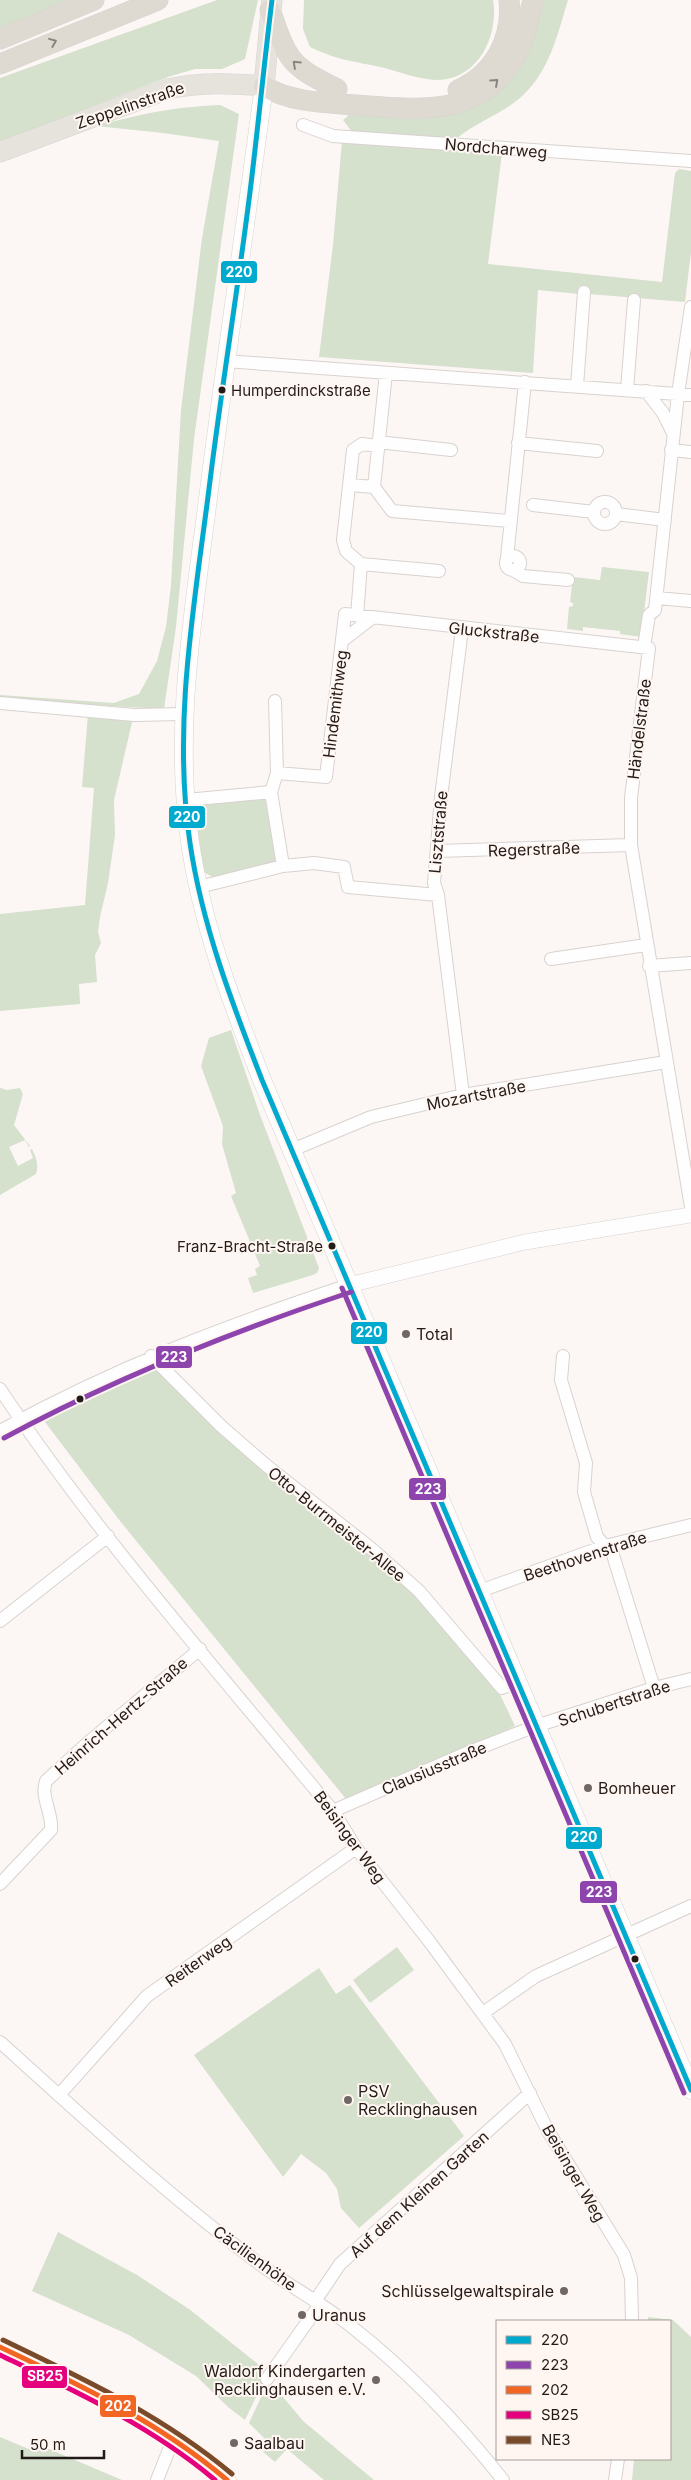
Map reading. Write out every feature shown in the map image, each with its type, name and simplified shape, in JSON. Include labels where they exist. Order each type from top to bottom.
[{"type":"highway","points":[[0,39],[94,0]]},
{"type":"highway","points":[[0,64],[158,0]]},
{"type":"highway","points":[[264,86],[279,82],[396,96],[447,95],[475,81],[497,58],[508,28],[509,0]]},
{"type":"highway","points":[[264,86],[277,94],[340,104],[420,109],[441,108],[462,102],[490,88],[501,78],[521,44],[533,0]]},
{"type":"highway","points":[[271,5],[283,47],[292,62],[309,75],[338,89]]},
{"type":"main road","points":[[271,5],[264,86],[225,361],[183,714],[186,800],[190,842],[199,887],[222,974],[292,1150],[691,2090]]},
{"type":"main road","name":"Zeppelinstraße","points":[[0,152],[168,89],[195,83],[224,82],[264,86]]},
{"type":"main road","points":[[0,2347],[123,2408],[174,2437],[227,2480]]},
{"type":"street","name":"Nordcharweg","points":[[303,125],[333,136],[691,161]]},
{"type":"street","points":[[577,386],[584,292]]},
{"type":"street","points":[[627,390],[634,300]]},
{"type":"street","name":"Händelstraße","points":[[691,307],[671,450],[657,598],[655,610],[649,615],[644,647],[649,648],[631,798],[631,845],[649,966],[691,1207]]},
{"type":"street","points":[[225,361],[691,395]]},
{"type":"street","points":[[386,373],[374,487],[392,511],[509,521]]},
{"type":"street","points":[[525,382],[509,521],[507,558],[515,556],[520,561],[517,569],[513,570],[523,576],[568,580]]},
{"type":"street","points":[[646,391],[663,413],[673,433]]},
{"type":"street","points":[[518,443],[597,451]]},
{"type":"street","points":[[439,571],[361,564],[346,551],[343,540],[353,450],[356,446],[378,444],[451,450]]},
{"type":"street","points":[[671,450],[691,452]]},
{"type":"street","points":[[350,485],[374,487]]},
{"type":"street","points":[[533,505],[594,512],[597,520],[604,524],[612,521],[616,514],[665,520]]},
{"type":"street","name":"Hindemithweg","points":[[277,774],[326,777],[342,642],[351,615],[361,564]]},
{"type":"street","points":[[657,598],[691,601]]},
{"type":"street","name":"Gluckstraße","points":[[351,615],[462,629],[644,647]]},
{"type":"street","name":"Hindemithweg","points":[[342,642],[372,618]]},
{"type":"street","name":"Lisztstraße","points":[[462,629],[436,851],[434,883],[438,895],[463,1095]]},
{"type":"street","points":[[275,701],[277,774],[270,792],[283,866]]},
{"type":"street","points":[[0,703],[134,715],[183,714]]},
{"type":"street","points":[[186,800],[270,792]]},
{"type":"street","name":"Regerstraße","points":[[436,851],[562,849],[631,845]]},
{"type":"street","points":[[199,887],[283,866],[314,864],[344,867],[348,887],[438,895]]},
{"type":"street","points":[[551,959],[646,945]]},
{"type":"street","points":[[649,966],[691,963]]},
{"type":"street","name":"Mozartstraße","points":[[292,1150],[371,1117],[463,1095],[666,1062]]},
{"type":"street","points":[[0,1431],[152,1356],[248,1318],[349,1285],[525,1242],[691,1215]]},
{"type":"street","name":"Otto-Burrmeister-Allee","points":[[152,1356],[221,1426],[267,1466],[373,1550],[419,1591],[502,1688],[518,1682]]},
{"type":"street","points":[[562,1356],[561,1380],[586,1463],[584,1492],[597,1537],[613,1556],[654,1688]]},
{"type":"street","name":"Beisinger Weg","points":[[0,1388],[108,1536],[333,1811],[356,1848],[483,2013],[504,2044],[548,2131],[624,2255],[631,2278],[632,2320]]},
{"type":"street","name":"Beethovenstraße","points":[[480,1591],[606,1546],[691,1525]]},
{"type":"street","points":[[0,1621],[108,1536]]},
{"type":"street","name":"Heinrich-Hertz-Straße","points":[[0,1884],[50,1830],[52,1819],[43,1790],[46,1781],[91,1740],[200,1648]]},
{"type":"street","name":"Schubertstraße","points":[[536,1726],[654,1688],[691,1679]]},
{"type":"street","name":"Clausiusstraße","points":[[333,1811],[469,1752],[536,1726]]},
{"type":"street","name":"Reiterweg","points":[[59,2096],[146,1996],[356,1848]]},
{"type":"street","points":[[483,2013],[536,1976],[691,1906]]},
{"type":"street","name":"Cäcilienhöhe","points":[[0,2042],[157,2181],[262,2266],[318,2302],[380,2350],[435,2400],[503,2480]]},
{"type":"street","name":"Auf dem Kleinen Garten","points":[[267,2379],[318,2302],[340,2264],[530,2093]]},
{"type":"street","points":[[157,2480],[174,2437]]},
{"type":"street","points":[[616,2480],[618,2460]]},
{"type":"green space","points":[[0,0],[67,0],[0,31]]},
{"type":"green space","points":[[217,0],[258,0],[245,59],[222,69],[195,69],[171,76],[0,142],[0,78]]},
{"type":"green space","points":[[304,0],[493,0],[493,28],[482,54],[463,73],[451,78],[428,79],[343,59],[310,47],[303,29]]},
{"type":"green space","points":[[538,0],[568,0],[551,52],[539,76],[531,87],[514,103],[456,139],[502,153],[488,264],[662,282],[675,173],[679,169],[691,171],[691,252],[685,302],[589,294],[589,287],[579,286],[579,294],[538,290],[533,373],[319,357],[333,245],[342,141],[352,132],[343,120],[349,115],[418,116],[434,114]]},
{"type":"green space","points":[[220,105],[239,114],[194,439],[176,627],[164,709],[0,700],[0,695],[114,703],[139,694],[157,661],[166,627],[171,585],[181,410],[202,238],[219,141],[96,126],[157,112],[187,107]]},
{"type":"green space","points":[[602,567],[649,572],[641,637],[620,634],[620,631],[583,627],[583,631],[567,629],[569,607],[573,606],[573,603],[570,602],[573,577],[600,580]]},
{"type":"green space","points":[[88,714],[133,718],[114,800],[115,835],[98,932],[101,943],[95,955],[97,982],[79,984],[80,1004],[0,1011],[0,914],[85,905],[94,788],[82,787]]},
{"type":"green space","points":[[261,798],[266,801],[276,862],[216,879],[202,871],[194,811],[203,801]]},
{"type":"green space","points":[[231,1030],[260,1115],[319,1268],[317,1273],[313,1275],[253,1293],[248,1278],[257,1275],[255,1269],[260,1266],[231,1196],[236,1193],[222,1144],[223,1126],[201,1066],[209,1038]]},
{"type":"green space","points":[[0,1088],[7,1090],[20,1088],[23,1094],[14,1125],[30,1146],[25,1140],[9,1147],[18,1166],[33,1158],[30,1150],[32,1149],[37,1167],[36,1174],[0,1195]]},
{"type":"green space","points":[[155,1365],[412,1590],[495,1684],[515,1726],[346,1799],[120,1521],[45,1422],[47,1417]]},
{"type":"green space","points":[[397,1947],[414,1970],[370,2003],[353,1980]]},
{"type":"green space","points":[[319,1968],[336,1994],[350,1985],[464,2136],[359,2228],[341,2208],[337,2189],[326,2173],[301,2154],[283,2177],[194,2055]]},
{"type":"green space","points":[[58,2232],[137,2275],[189,2309],[268,2372],[245,2420],[228,2407],[196,2376],[129,2335],[32,2291]]},
{"type":"green space","points":[[648,2317],[673,2320],[691,2337],[691,2480],[632,2480],[634,2460],[671,2460],[671,2320],[648,2320]]},
{"type":"green space","points":[[269,2380],[303,2421],[374,2480],[324,2480],[287,2449],[275,2462],[263,2452],[270,2444],[249,2423]]},
{"type":"green space","points":[[0,2437],[31,2450],[35,2443],[122,2480],[0,2480]]},
{"type":"transit line","name":"220","points":[[272,0],[250,192],[192,617],[184,707],[183,753],[185,798],[195,874],[219,963],[262,1080],[691,2090]]},
{"type":"transit line","name":"223","points":[[342,1288],[684,2093]]},
{"type":"transit line","name":"223","points":[[4,1438],[131,1376],[262,1323],[351,1292]]},
{"type":"transit line","name":"NE3","points":[[3,2340],[93,2384],[151,2416],[206,2453],[232,2474]]},
{"type":"transit line","name":"202","points":[[0,2347],[89,2390],[146,2422],[201,2459],[227,2480]]},
{"type":"transit line","name":"SB25","points":[[0,2355],[84,2396],[139,2426],[215,2480]]},
{"type":"place","name":"Humperdinckstraße","points":[[222,390]]},
{"type":"place","name":"Franz-Bracht-Straße","points":[[332,1246]]},
{"type":"place","name":"Total","points":[[406,1334]]},
{"type":"place","name":"Bomheuer","points":[[588,1788]]},
{"type":"place","name":"PSV Recklinghausen","points":[[348,2100]]},
{"type":"place","name":"Schlüsselgewaltspirale","points":[[564,2291]]},
{"type":"place","name":"Uranus","points":[[302,2315]]},
{"type":"place","name":"Waldorf Kindergarten Recklinghausen e.V.","points":[[376,2380]]},
{"type":"place","name":"Saalbau","points":[[234,2443]]}]
